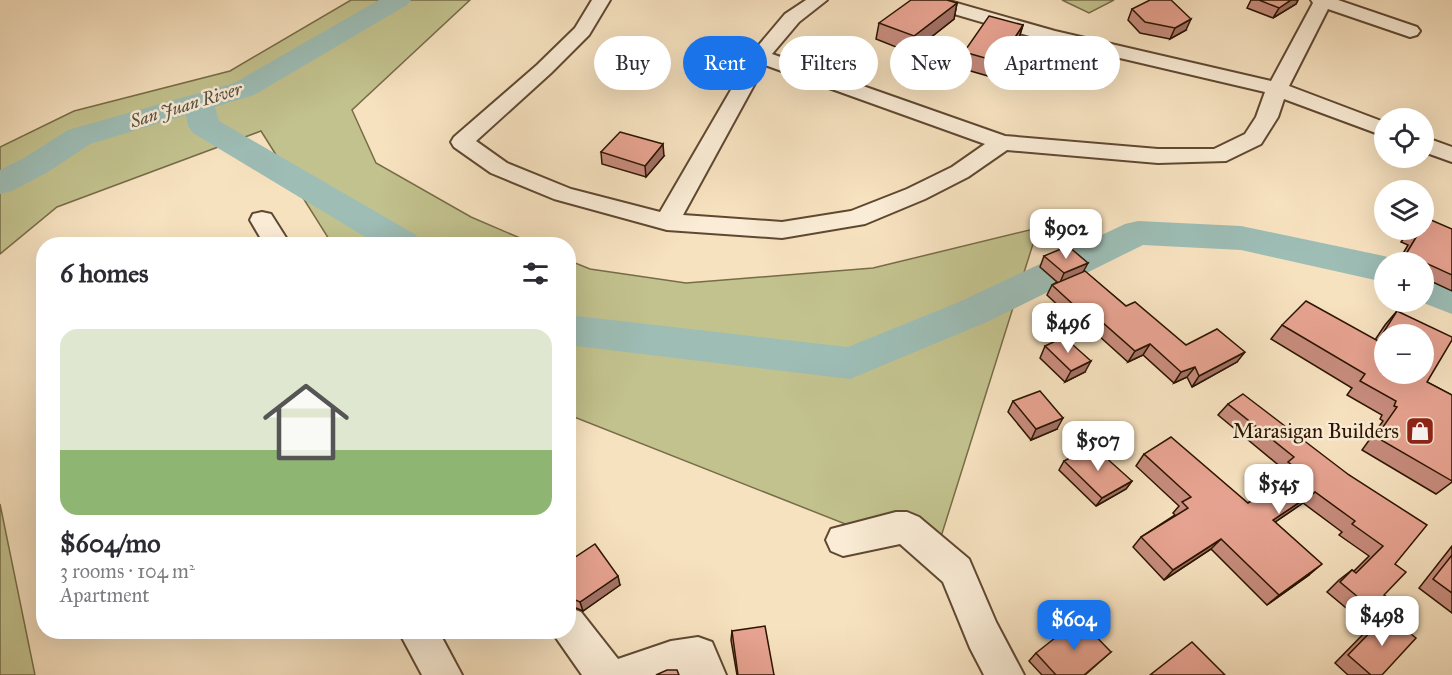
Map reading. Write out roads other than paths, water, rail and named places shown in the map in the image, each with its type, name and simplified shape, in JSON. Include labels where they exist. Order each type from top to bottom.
[{"type":"street","points":[[602,0],[582,31],[544,69],[462,142],[499,168],[562,194],[667,222],[782,230],[856,218],[916,194],[960,172],[1002,143]]},
{"type":"street","points":[[767,48],[792,18],[818,0]]},
{"type":"street","points":[[926,0],[1050,36],[1277,89],[1374,125]]},
{"type":"street","points":[[767,59],[1002,143],[1158,156],[1218,156],[1253,139],[1267,117],[1277,89],[1322,0],[1410,31]]},
{"type":"street","points":[[667,222],[741,90]]},
{"type":"street","points":[[1434,148],[1452,155]]},
{"type":"street","points":[[262,220],[273,237]]},
{"type":"street","points":[[843,540],[896,528],[906,528],[956,571],[983,635],[1005,675]]},
{"type":"street","points":[[576,636],[604,673],[609,675]]},
{"type":"street","points":[[422,639],[443,675]]},
{"type":"street","points":[[627,675],[643,667],[677,658],[698,656],[707,675]]},
{"type":"waterway","name":"San Juan River","points":[[199,102],[244,89],[398,0]]},
{"type":"waterway","name":"San Juan River","points":[[0,183],[36,165],[79,137],[199,102]]},
{"type":"waterway","points":[[199,102],[204,126],[391,237]]},
{"type":"waterway","points":[[576,331],[850,363],[973,312],[1138,233],[1241,238],[1374,267]]},
{"type":"waterway","points":[[1434,292],[1452,300]]},
{"type":"place","name":"Marasigan Builders","points":[[1420,431]]}]
